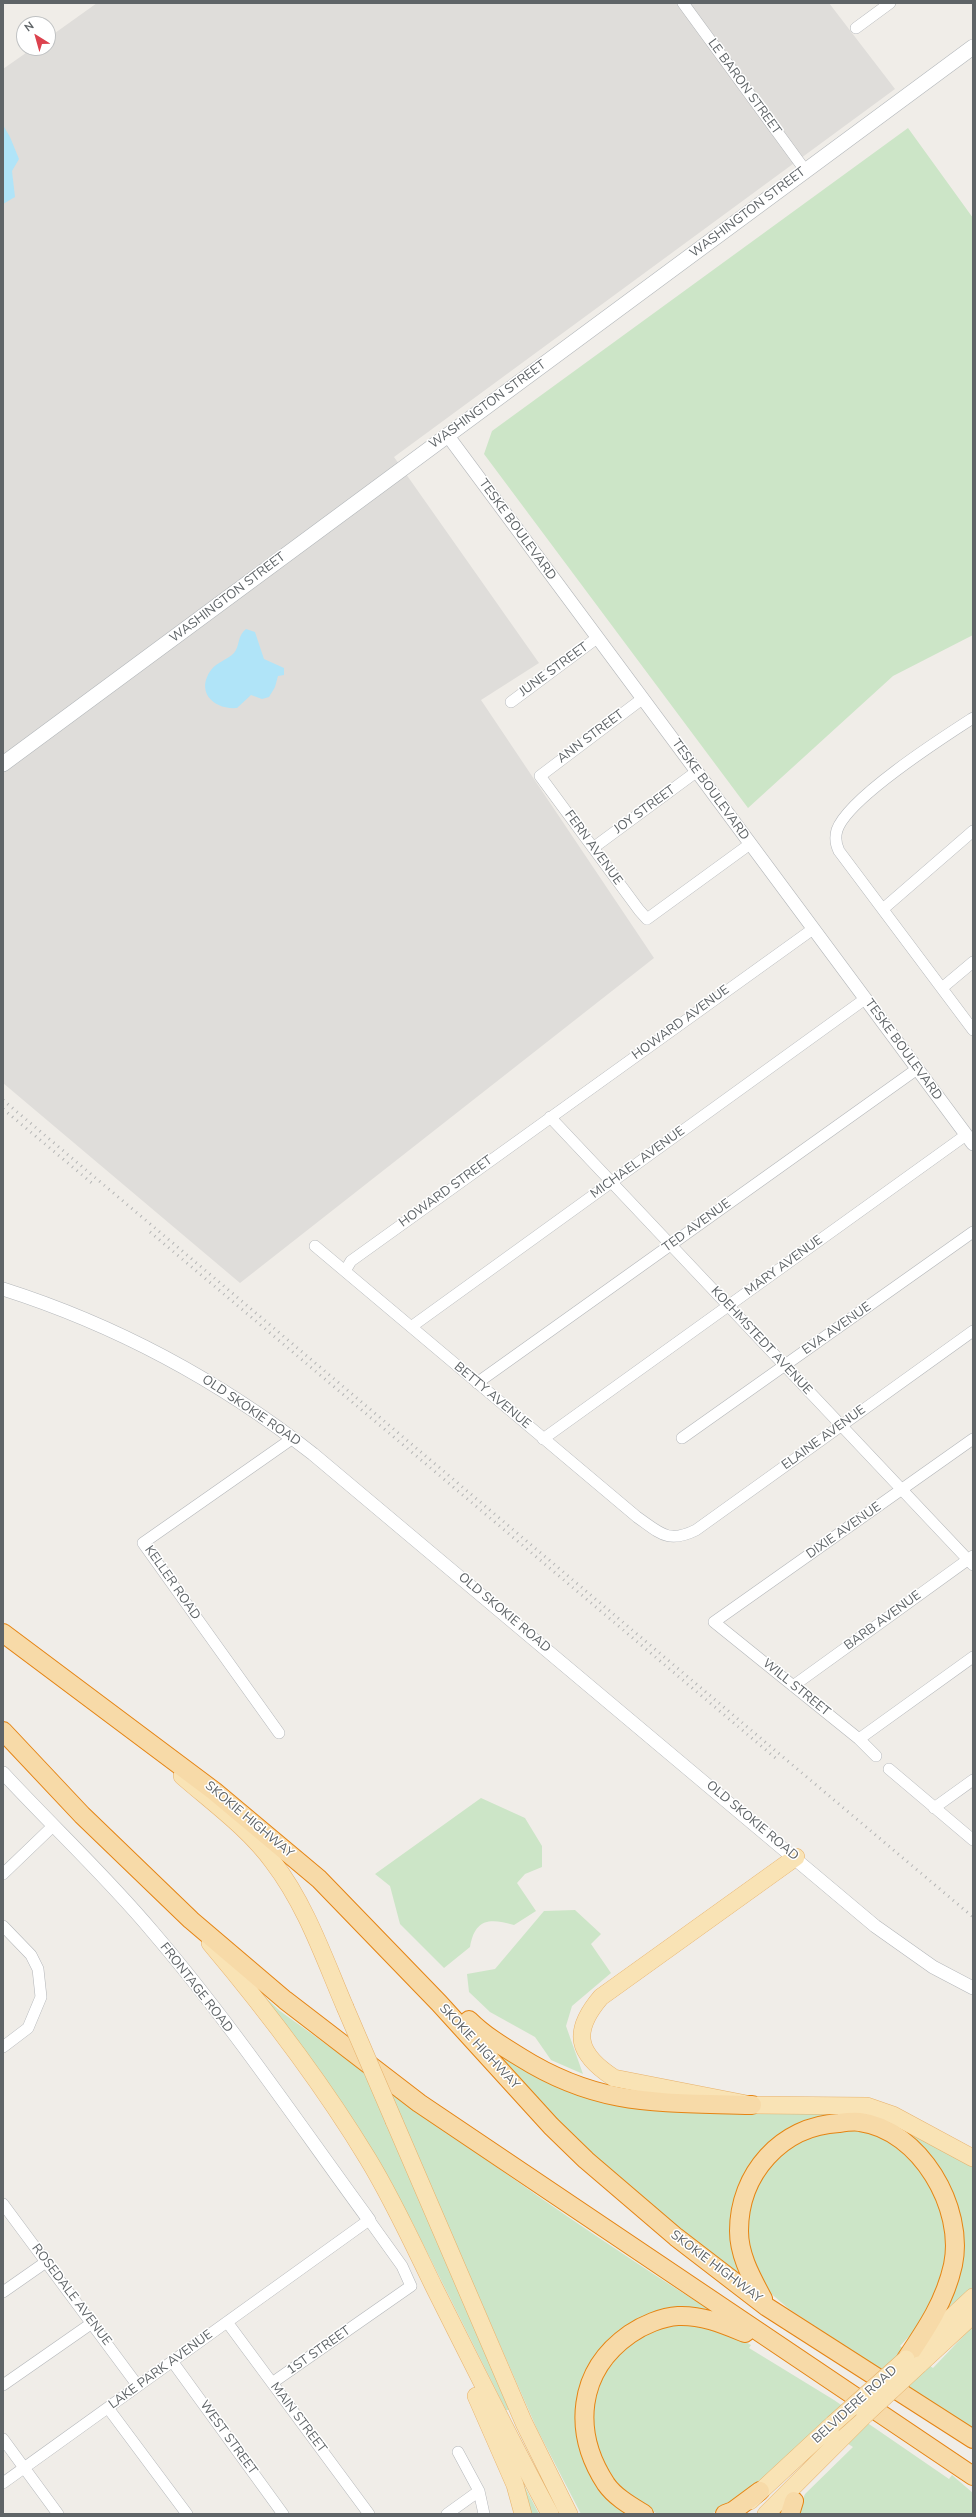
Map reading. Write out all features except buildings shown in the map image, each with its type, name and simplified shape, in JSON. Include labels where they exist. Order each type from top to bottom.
[{"type":"highway","name":"SKOKIE HIGHWAY","points":[[3,1633],[117,1720],[214,1791],[319,1879],[434,1998],[551,2126],[586,2160],[676,2237],[767,2306],[973,2439]]},
{"type":"highway","points":[[3,1731],[82,1815],[191,1920],[285,2000],[419,2103],[970,2477]]},
{"type":"highway","points":[[319,1879],[377,1926],[484,2035],[544,2072],[589,2091],[640,2102],[752,2105]]},
{"type":"highway","points":[[767,2306],[746,2264],[739,2232],[741,2208],[754,2172],[775,2149],[804,2130],[823,2124],[860,2122],[876,2126],[897,2136],[929,2167],[942,2189],[955,2236],[954,2263],[944,2298],[913,2362]]},
{"type":"highway","points":[[644,2514],[622,2499],[607,2485],[590,2454],[585,2432],[584,2410],[588,2388],[601,2362],[615,2345],[643,2326],[677,2316],[708,2318],[781,2348]]},
{"type":"highway","points":[[725,2514],[733,2511],[760,2491]]},
{"type":"main road","name":"WASHINGTON STREET","points":[[3,764],[973,47]]},
{"type":"main road","points":[[117,1720],[247,1833],[273,1861],[293,1891],[306,1917],[524,2423],[569,2514]]},
{"type":"main road","points":[[796,1857],[601,1997],[588,2013],[582,2031],[583,2047],[596,2066],[614,2078],[752,2105],[867,2106],[893,2114],[973,2158]]},
{"type":"main road","points":[[191,1920],[248,1989],[311,2074],[368,2159],[516,2452],[550,2514]]},
{"type":"main road","name":"BELVIDERE ROAD","points":[[738,2514],[760,2491],[865,2415],[973,2297]]},
{"type":"main road","points":[[440,2299],[450,2334],[514,2485],[523,2514]]},
{"type":"main road","name":"BELVIDERE ROAD","points":[[766,2514],[842,2432],[913,2362],[973,2315]]},
{"type":"main road","points":[[789,2510],[829,2465],[842,2432]]},
{"type":"street","name":"LE BARON STREET","points":[[683,3],[805,170]]},
{"type":"street","points":[[856,28],[890,3]]},
{"type":"street","name":"TESKE BOULEVARD","points":[[448,436],[970,1140]]},
{"type":"street","name":"JUNE STREET","points":[[511,702],[597,638]]},
{"type":"street","name":"ANN STREET","points":[[540,776],[642,699]]},
{"type":"street","points":[[973,718],[923,750],[857,805],[841,822],[837,831],[836,843],[839,851],[973,1030]]},
{"type":"street","name":"JOY STREET","points":[[593,848],[696,772]]},
{"type":"street","name":"FERN AVENUE","points":[[540,776],[647,919],[750,844]]},
{"type":"street","points":[[883,909],[973,831]]},
{"type":"street","name":"HOWARD AVENUE","points":[[550,1117],[813,929]]},
{"type":"street","points":[[942,988],[973,962]]},
{"type":"street","name":"MICHAEL AVENUE","points":[[411,1327],[865,999]]},
{"type":"street","name":"TED AVENUE","points":[[477,1383],[916,1069]]},
{"type":"street","name":"KOEHMSTEDT AVENUE","points":[[550,1117],[784,1366],[971,1560]]},
{"type":"street","name":"HOWARD STREET","points":[[346,1271],[351,1262],[550,1117]]},
{"type":"street","name":"MARY AVENUE","points":[[543,1439],[728,1306],[970,1140]]},
{"type":"street","name":"EVA AVENUE","points":[[682,1438],[973,1232]]},
{"type":"street","name":"BETTY AVENUE","points":[[315,1246],[637,1517],[656,1530],[673,1537]]},
{"type":"street","name":"OLD SKOKIE ROAD","points":[[3,1289],[63,1310],[156,1352],[210,1381],[252,1408],[293,1438],[796,1857],[875,1926],[933,1967],[973,1988]]},
{"type":"street","name":"ELAINE AVENUE","points":[[673,1537],[681,1538],[696,1530],[973,1332]]},
{"type":"street","name":"KELLER ROAD","points":[[279,1733],[143,1543],[293,1438]]},
{"type":"street","name":"DIXIE AVENUE","points":[[714,1622],[902,1490],[973,1438]]},
{"type":"street","name":"BARB AVENUE","points":[[793,1686],[971,1560]]},
{"type":"street","name":"WILL STREET","points":[[714,1622],[859,1739],[876,1756]]},
{"type":"street","points":[[859,1739],[973,1657]]},
{"type":"street","points":[[889,1769],[973,1840]]},
{"type":"street","name":"FRONTAGE ROAD","points":[[3,1773],[53,1826],[109,1881],[158,1938],[202,1994],[369,2220]]},
{"type":"street","points":[[934,1808],[973,1780]]},
{"type":"street","points":[[3,1874],[53,1826]]},
{"type":"street","points":[[3,1926],[31,1955],[38,1969],[40,1997],[28,2028],[3,2047]]},
{"type":"street","name":"ROSEDALE AVENUE","points":[[3,2204],[138,2386]]},
{"type":"street","name":"LAKE PARK AVENUE","points":[[3,2483],[369,2220]]},
{"type":"street","name":"1ST STREET","points":[[272,2383],[411,2286],[402,2266],[369,2220]]},
{"type":"street","points":[[3,2292],[46,2262]]},
{"type":"street","name":"MAIN STREET","points":[[226,2322],[369,2514]]},
{"type":"street","points":[[3,2385],[92,2323]]},
{"type":"street","name":"WEST STREET","points":[[172,2361],[283,2514]]},
{"type":"street","points":[[108,2408],[187,2514]]},
{"type":"street","points":[[3,2439],[58,2514]]},
{"type":"street","points":[[458,2452],[479,2491],[484,2514]]},
{"type":"street","points":[[447,2514],[479,2491]]},
{"type":"shaded area","points":[[97,3],[829,3],[895,89],[394,457],[539,663],[481,700],[654,958],[240,1283],[3,1083],[3,69],[22,56],[56,56],[56,32]]},
{"type":"green space","points":[[908,128],[973,218],[973,635],[893,676],[748,808],[484,454],[492,431]]},
{"type":"green space","points":[[481,1798],[525,1818],[542,1846],[542,1867],[525,1874],[517,1883],[536,1911],[514,1925],[491,1921],[480,1925],[472,1937],[470,1947],[444,1968],[400,1924],[390,1886],[375,1874]]},
{"type":"green space","points":[[575,1910],[601,1934],[591,1944],[611,1973],[572,2006],[566,2026],[583,2074],[551,2060],[535,2037],[490,2012],[469,1992],[467,1974],[495,1969],[544,1911]]},
{"type":"green space","points":[[265,1997],[280,2011],[508,2175],[624,2255],[743,2330],[699,2312],[608,2345],[581,2440],[578,2441],[581,2454],[590,2474],[610,2498],[629,2514],[581,2514],[537,2429],[437,2202],[406,2163],[509,2410],[506,2410],[411,2220]]},
{"type":"green space","points":[[448,2005],[545,2081],[875,2114],[973,2166],[973,2290],[932,2329],[956,2252],[922,2153],[842,2118],[752,2166],[745,2278],[709,2255],[574,2141]]},
{"type":"green space","points":[[827,2129],[869,2131],[905,2150],[936,2194],[945,2228],[946,2249],[942,2282],[917,2328],[900,2346],[933,2368],[973,2326],[973,2430],[789,2309],[768,2291],[752,2265],[743,2224],[768,2159]]},
{"type":"green space","points":[[684,2321],[730,2333],[751,2345],[749,2348],[834,2400],[949,2479],[952,2475],[973,2493],[973,2514],[796,2514],[805,2494],[853,2447],[820,2426],[744,2498],[713,2513],[659,2514],[641,2507],[624,2496],[593,2451],[595,2382],[632,2337]]},
{"type":"green space","points":[[504,2447],[539,2514],[526,2514]]},
{"type":"water","points":[[3,125],[10,137],[19,159],[12,171],[15,197],[3,204]]},
{"type":"water","points":[[246,629],[255,632],[264,659],[284,668],[284,675],[278,676],[275,687],[269,697],[262,699],[251,695],[237,708],[221,706],[214,703],[206,692],[205,686],[207,678],[213,667],[234,653],[241,635]]},
{"type":"railway","points":[[3,1100],[973,1917]]},
{"type":"railway","points":[[3,1109],[93,1184]]},
{"type":"railway","points":[[150,1232],[779,1761]]}]
